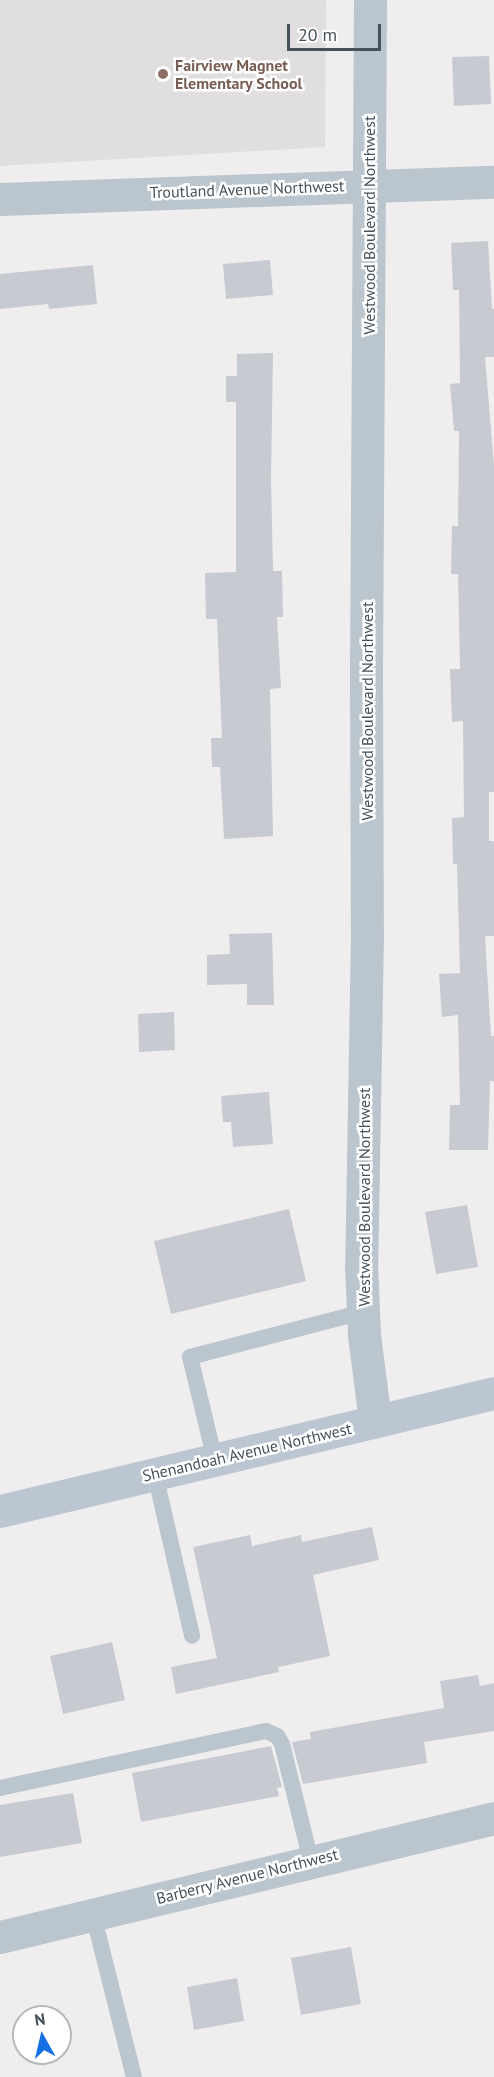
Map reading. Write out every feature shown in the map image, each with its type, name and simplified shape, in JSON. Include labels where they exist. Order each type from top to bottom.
[{"type":"main road","name":"Shenandoah Avenue Northwest","points":[[0,1511],[494,1393]]},
{"type":"street","name":"Westwood Boulevard Northwest","points":[[370,0],[367,934],[361,1265],[363,1312],[375,1421]]},
{"type":"street","name":"Troutland Avenue Northwest","points":[[0,199],[369,184],[494,182]]},
{"type":"street","name":"Barberry Avenue Northwest","points":[[0,1937],[311,1860],[494,1818]]},
{"type":"lane","points":[[215,1460],[190,1357],[363,1312]]},
{"type":"lane","points":[[155,1474],[192,1636]]},
{"type":"lane","points":[[0,1788],[266,1731],[277,1736],[282,1744],[311,1860]]},
{"type":"lane","points":[[93,1914],[134,2077]]},
{"type":"shaded area","name":"Fairview Magnet Elementary School","points":[[0,0],[326,0],[325,147],[0,166]]},
{"type":"building","points":[[489,56],[491,104],[454,106],[452,57]]},
{"type":"building","points":[[488,241],[492,309],[494,309],[494,357],[485,357],[494,466],[494,792],[489,792],[489,841],[494,841],[494,936],[485,936],[491,1036],[494,1036],[494,1081],[490,1081],[488,1150],[449,1150],[450,1105],[460,1105],[458,1015],[442,1017],[439,974],[460,973],[457,864],[453,864],[452,818],[464,817],[463,721],[452,722],[450,669],[460,669],[458,574],[451,574],[452,526],[458,526],[459,431],[454,431],[450,384],[460,383],[459,290],[453,290],[451,243]]},
{"type":"building","points":[[270,260],[273,295],[226,299],[223,264]]},
{"type":"building","points":[[93,265],[97,304],[49,309],[48,304],[0,309],[0,274]]},
{"type":"building","points":[[273,353],[271,478],[273,571],[282,571],[283,617],[277,617],[281,688],[270,689],[273,836],[224,839],[220,767],[212,767],[211,738],[222,738],[217,619],[206,619],[205,573],[236,572],[236,402],[226,402],[226,376],[237,376],[237,354]]},
{"type":"building","points":[[272,933],[274,1005],[247,1005],[247,984],[207,985],[207,955],[230,954],[229,934]]},
{"type":"building","points":[[174,1012],[175,1050],[139,1052],[138,1014]]},
{"type":"building","points":[[269,1092],[273,1144],[233,1147],[231,1122],[223,1122],[221,1096]]},
{"type":"building","points":[[467,1205],[478,1267],[436,1274],[425,1212]]},
{"type":"building","points":[[289,1209],[306,1281],[171,1314],[154,1241]]},
{"type":"building","points":[[372,1527],[379,1560],[313,1575],[330,1656],[278,1667],[279,1672],[176,1694],[171,1667],[217,1658],[193,1547],[250,1535],[252,1546],[301,1535],[302,1542]]},
{"type":"building","points":[[112,1642],[125,1700],[63,1714],[50,1656]]},
{"type":"building","points":[[478,1675],[480,1686],[494,1683],[494,1731],[424,1742],[427,1763],[303,1784],[292,1742],[311,1739],[310,1732],[444,1708],[440,1681]]},
{"type":"building","points":[[271,1746],[282,1787],[277,1788],[279,1796],[141,1822],[132,1773]]},
{"type":"building","points":[[73,1793],[82,1843],[0,1857],[0,1805]]},
{"type":"building","points":[[351,1947],[361,2004],[301,2015],[291,1958]]},
{"type":"building","points":[[237,1978],[244,2021],[194,2030],[187,1987]]},
{"type":"place","name":"Fairview Magnet Elementary School","points":[[163,74]]}]
